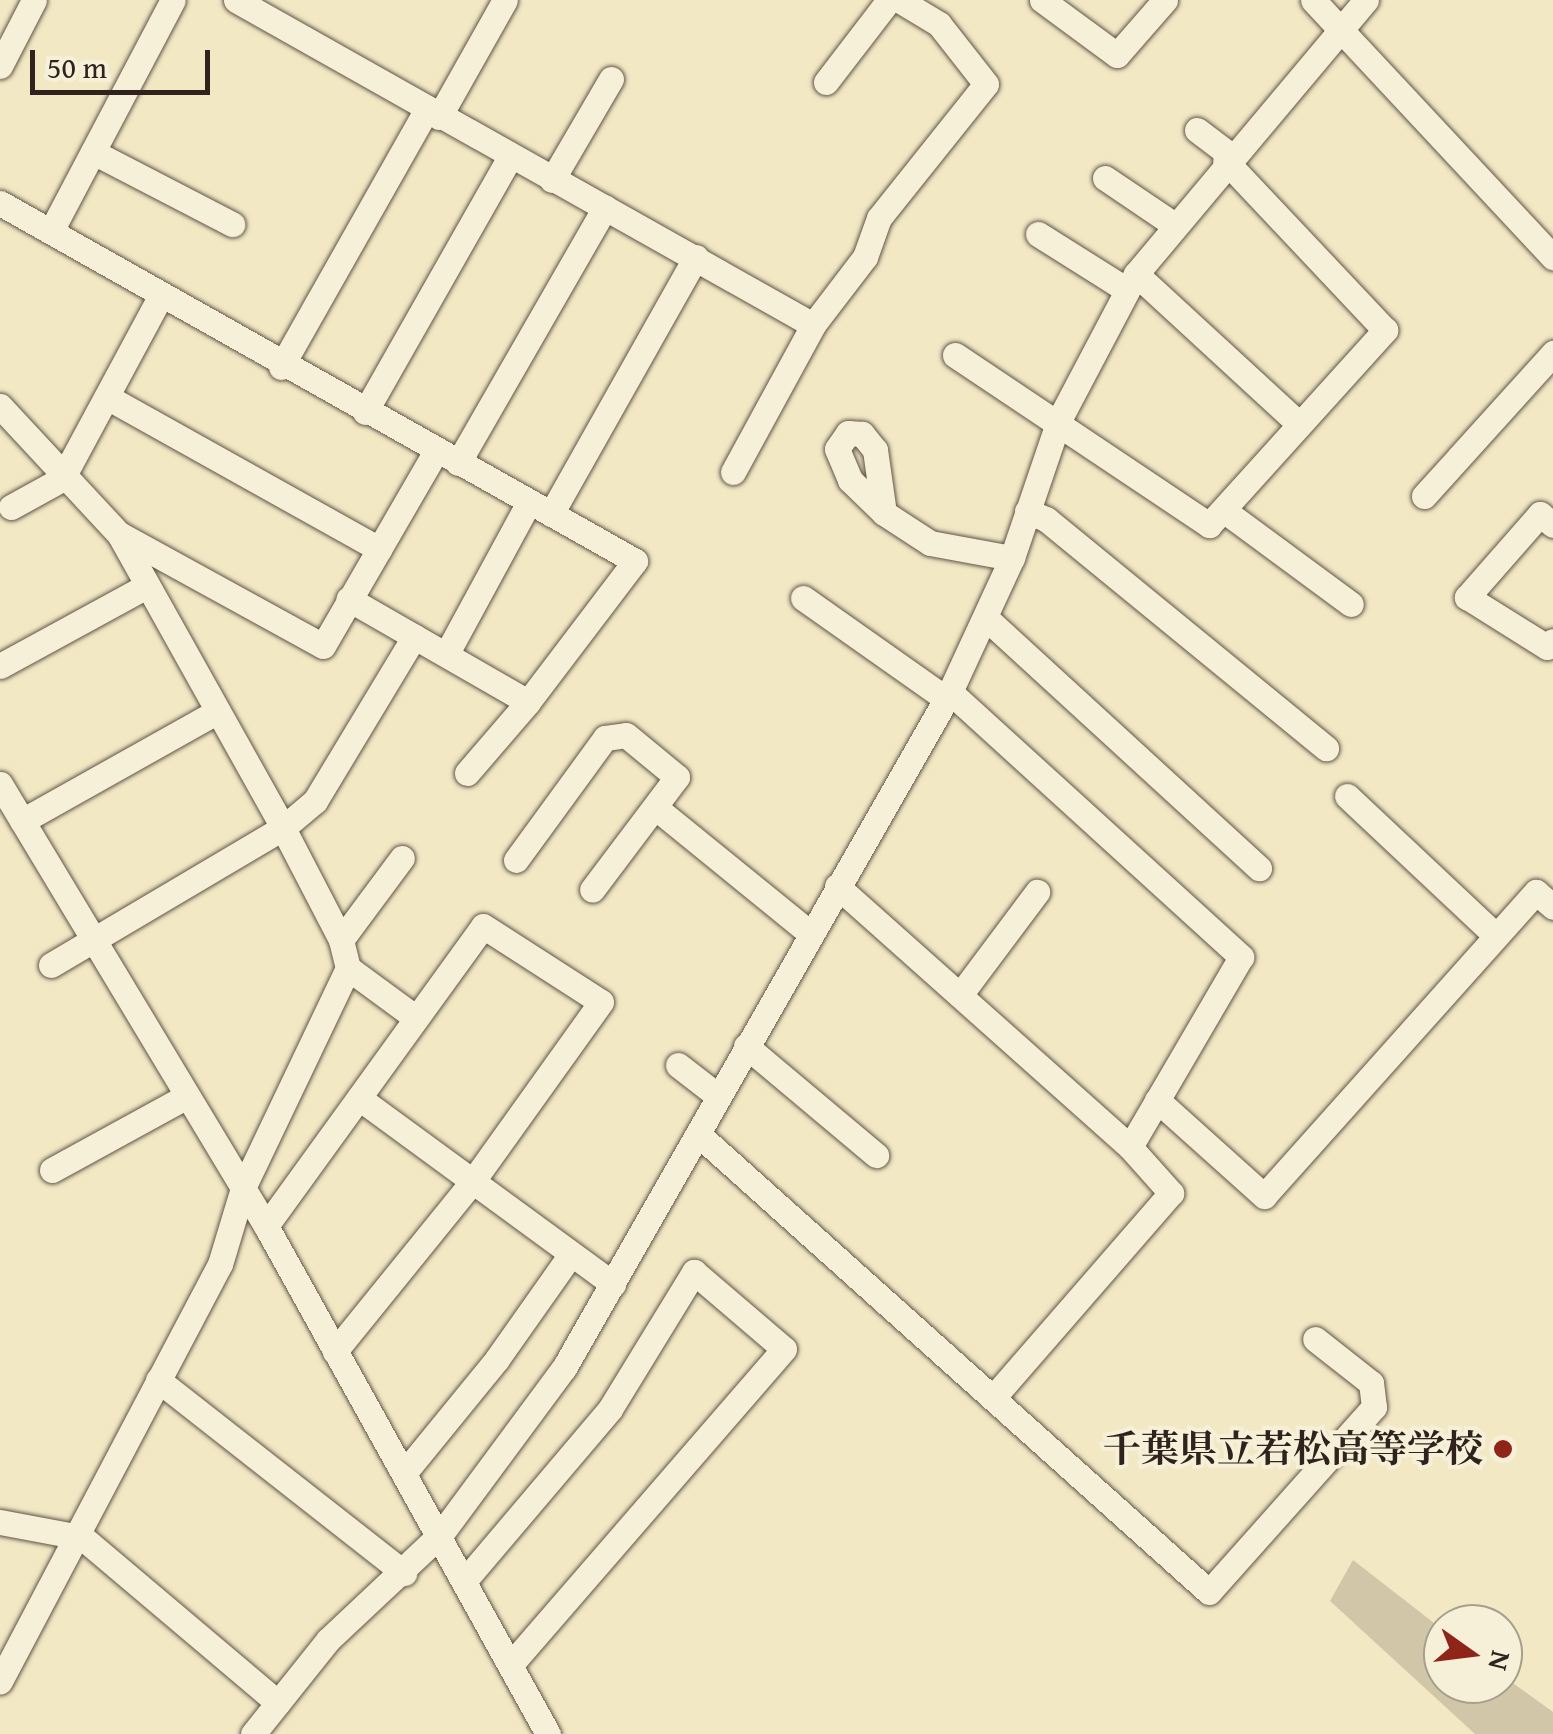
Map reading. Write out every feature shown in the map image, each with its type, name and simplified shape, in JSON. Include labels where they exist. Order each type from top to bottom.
[{"type":"street","points":[[0,66],[34,0]]},
{"type":"street","points":[[51,232],[173,0]]},
{"type":"street","points":[[236,0],[814,325]]},
{"type":"street","points":[[281,366],[505,0]]},
{"type":"street","points":[[826,82],[889,0]]},
{"type":"street","points":[[733,472],[814,325],[865,257],[879,218],[986,84],[939,24],[900,0]]},
{"type":"street","points":[[1047,14],[1117,56],[1165,0]]},
{"type":"street","points":[[1313,0],[1342,26],[1553,257]]},
{"type":"street","points":[[253,1734],[328,1640],[404,1574],[441,1534],[564,1368],[948,696],[1012,558],[1058,420],[1131,282],[1227,157],[1366,0]]},
{"type":"street","points":[[552,180],[611,79]]},
{"type":"street","points":[[954,354],[1058,420],[1208,525],[1226,512],[1296,422],[1330,395],[1386,330],[1227,157],[1197,130]]},
{"type":"street","points":[[93,152],[232,224]]},
{"type":"street","points":[[365,412],[510,156]]},
{"type":"street","points":[[1105,178],[1173,224]]},
{"type":"street","points":[[0,203],[281,366],[635,561],[528,702],[467,773]]},
{"type":"street","points":[[0,406],[62,478],[119,534],[323,646],[379,549],[447,457],[605,207]]},
{"type":"street","points":[[1038,234],[1131,282],[1296,422]]},
{"type":"street","points":[[447,653],[696,257]]},
{"type":"street","points":[[12,506],[62,478],[161,295]]},
{"type":"street","points":[[1424,496],[1553,354]]},
{"type":"street","points":[[107,397],[379,549]]},
{"type":"street","points":[[1027,511],[1046,520],[1326,748]]},
{"type":"street","points":[[1226,512],[1351,604]]},
{"type":"street","points":[[884,513],[930,543],[1012,558]]},
{"type":"street","points":[[1553,525],[1540,514],[1467,597],[1547,648],[1553,641]]},
{"type":"street","points":[[0,1682],[220,1264],[243,1188],[348,968],[341,940],[283,828],[119,534]]},
{"type":"street","points":[[0,666],[147,586]]},
{"type":"street","points":[[803,598],[948,696],[1241,957],[1130,1146]]},
{"type":"street","points":[[349,599],[528,702]]},
{"type":"street","points":[[986,619],[1260,868]]},
{"type":"street","points":[[51,965],[283,828],[315,801],[414,636]]},
{"type":"street","points":[[22,821],[216,712]]},
{"type":"street","points":[[516,860],[606,738],[626,735],[677,777],[592,890]]},
{"type":"street","points":[[0,784],[266,1226],[466,1579],[548,1734]]},
{"type":"street","points":[[1347,796],[1496,936]]},
{"type":"street","points":[[656,808],[810,933]]},
{"type":"street","points":[[341,940],[402,858]]},
{"type":"street","points":[[837,886],[1130,1146],[1171,1193],[993,1398]]},
{"type":"street","points":[[960,995],[1037,892]]},
{"type":"street","points":[[1158,1100],[1264,1196],[1536,892],[1553,908]]},
{"type":"street","points":[[266,1226],[483,926],[601,1002],[472,1182],[335,1351]]},
{"type":"street","points":[[348,968],[416,1018]]},
{"type":"street","points":[[746,1046],[876,1155]]},
{"type":"street","points":[[678,1065],[718,1096]]},
{"type":"street","points":[[52,1170],[187,1096]]},
{"type":"street","points":[[358,1098],[613,1284]]},
{"type":"street","points":[[698,1134],[1209,1592],[1374,1407],[1371,1383],[1315,1339]]},
{"type":"street","points":[[405,1472],[497,1359],[571,1254]]},
{"type":"street","points":[[466,1579],[610,1409],[694,1272],[784,1349],[510,1664]]},
{"type":"street","points":[[158,1380],[404,1574]]},
{"type":"street","points":[[0,1522],[76,1535],[278,1703]]},
{"type":"shaded area","points":[[1353,1560],[1423,1614],[1423,1686],[1330,1601]]},
{"type":"shaded area","points":[[1523,1690],[1553,1712],[1553,1734],[1475,1734],[1442,1704],[1523,1704]]},
{"type":"place","name":"千葉県立若松高等学校","points":[[1503,1449]]}]
